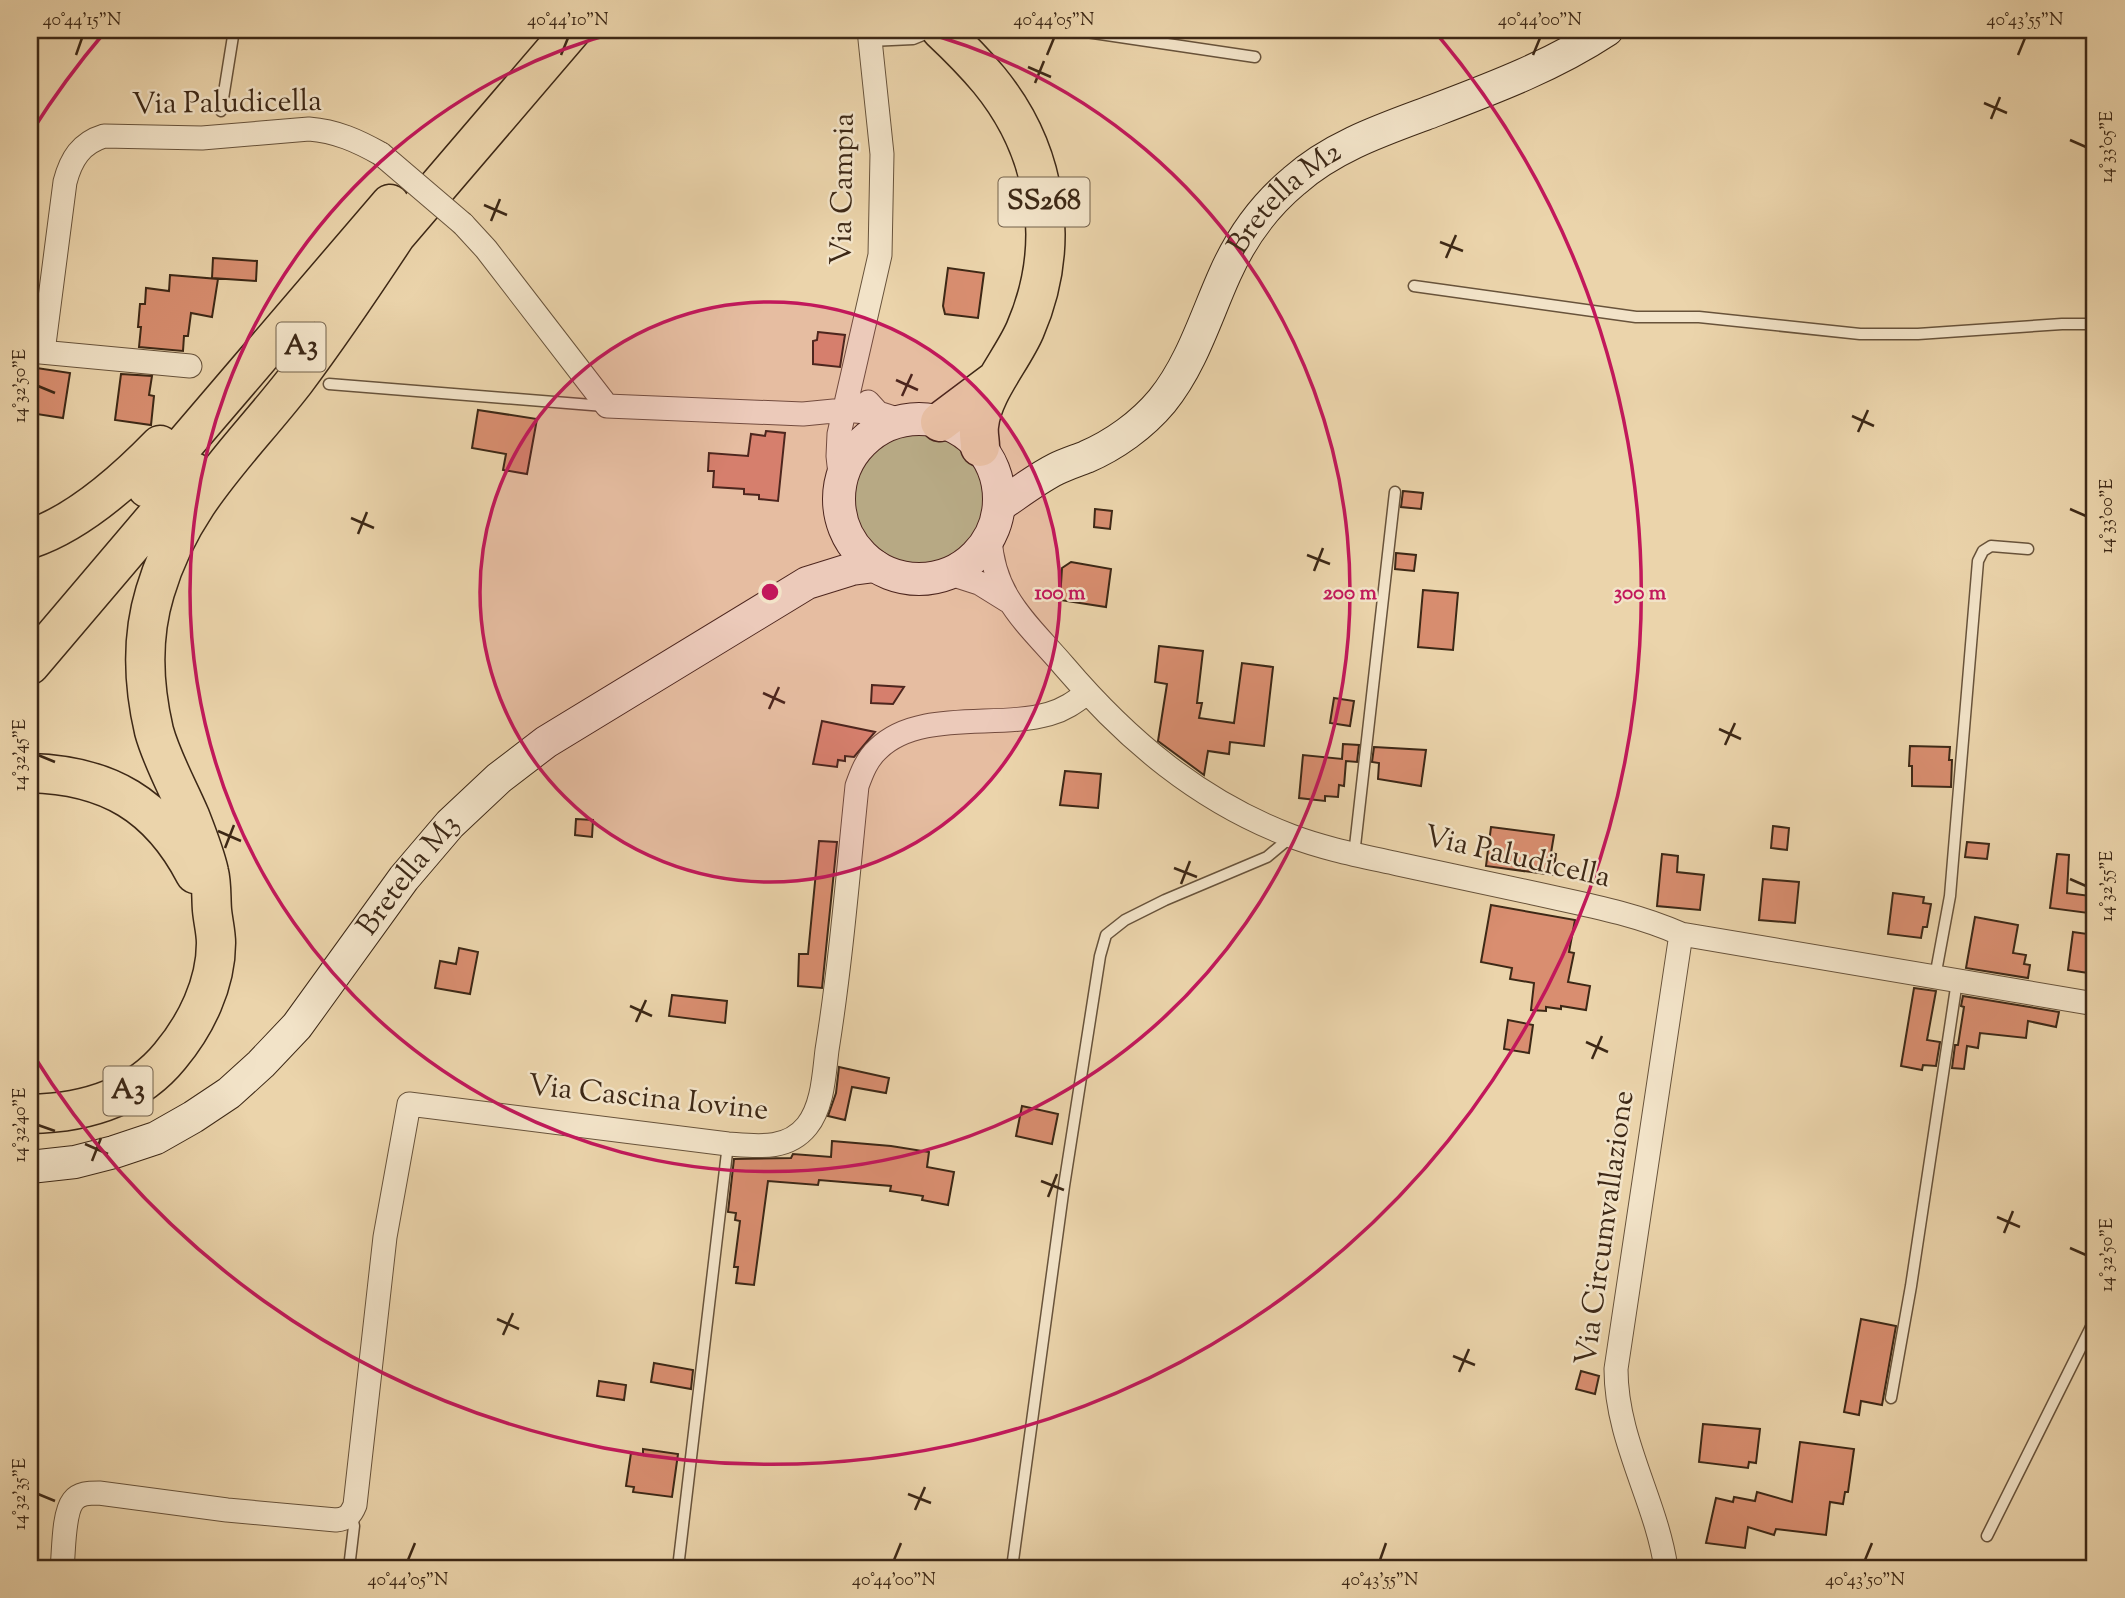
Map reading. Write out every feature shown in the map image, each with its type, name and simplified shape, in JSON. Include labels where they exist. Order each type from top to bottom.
[{"type":"highway","name":"A3","points":[[30,665],[388,225],[539,30]]},
{"type":"highway","name":"A3","points":[[30,625],[388,225],[572,30]]},
{"type":"highway","name":"SS268","points":[[939,30],[990,82],[1012,113],[1026,139],[1045,203],[1046,240],[1037,299],[1025,331],[983,407],[979,425],[984,454]]},
{"type":"highway","name":"A3","points":[[30,539],[72,518],[106,495],[170,434],[251,340],[311,279],[388,225]]},
{"type":"highway","name":"A3","points":[[30,1114],[60,1114],[97,1106],[129,1090],[160,1068],[185,1038],[197,1017],[209,986],[216,944],[209,874],[191,819],[155,733],[147,694],[144,658],[154,593],[166,559],[198,500],[215,475],[294,382],[346,311],[388,225]]},
{"type":"highway","name":"SS268","points":[[907,419],[998,379]]},
{"type":"highway","name":"A3","points":[[30,773],[61,775],[90,781],[119,792],[143,808],[165,828],[182,849],[212,911]]},
{"type":"street","name":"Bretella M2","points":[[999,506],[1055,469],[1115,442],[1139,424],[1162,401],[1180,374],[1226,272],[1248,232],[1274,200],[1312,166],[1350,144],[1526,74],[1586,44],[1607,30]]},
{"type":"street","name":"Via Campia","points":[[840,470],[839,434],[880,255],[882,153],[869,35]]},
{"type":"street","name":"Via Paludicella","points":[[36,351],[65,182],[70,165],[79,150],[92,140],[104,136],[202,138],[324,130],[344,135],[381,154],[463,224],[486,249],[607,406]]},
{"type":"street","points":[[859,348],[863,391],[869,403],[907,419]]},
{"type":"street","points":[[36,351],[190,366]]},
{"type":"street","points":[[607,406],[803,414],[844,410],[955,428],[968,436],[984,454],[995,475],[999,506],[990,537],[970,561],[948,573],[926,579],[910,579],[875,566],[855,546],[843,522],[839,503],[840,470],[828,430],[824,424],[803,414]]},
{"type":"street","points":[[840,470],[869,437],[885,427],[907,419]]},
{"type":"street","name":"Bretella M2","points":[[984,454],[1017,467],[1055,469]]},
{"type":"street","name":"Bretella M3","points":[[807,583],[843,522]]},
{"type":"street","name":"Via Paludicella","points":[[990,537],[996,575],[1008,601],[1120,727],[1174,773],[1228,806],[1291,836],[1354,855],[1607,910],[1667,927],[1681,934],[2095,1004]]},
{"type":"street","name":"Bretella M3","points":[[30,1167],[88,1159],[156,1138],[229,1093],[297,1026],[404,878],[450,824],[499,778],[546,742],[807,583],[852,569],[875,566]]},
{"type":"street","name":"Via Paludicella","points":[[948,573],[979,583],[1008,601]]},
{"type":"street","name":"Via Cascina Iovine","points":[[351,1514],[355,1505],[385,1237],[409,1104],[728,1144],[768,1146],[789,1141],[807,1126],[822,1087],[834,1011],[857,786],[866,763],[892,738],[911,729],[1049,714],[1069,706],[1087,693]]},
{"type":"street","name":"Via Circumvallazione","points":[[1666,1568],[1658,1534],[1620,1416],[1616,1369],[1681,934]]},
{"type":"street","points":[[62,1568],[68,1515],[73,1501],[84,1493],[336,1520],[343,1520],[351,1514]]},
{"type":"lane","points":[[221,111],[234,30]]},
{"type":"lane","points":[[869,35],[913,39],[939,30]]},
{"type":"lane","points":[[1073,30],[1255,57]]},
{"type":"lane","points":[[1414,286],[1636,317],[1699,317],[1860,334],[1918,334],[2095,324]]},
{"type":"lane","points":[[329,384],[607,406]]},
{"type":"lane","points":[[1354,855],[1395,492]]},
{"type":"lane","points":[[1891,1398],[1911,1286],[1946,979],[1950,896],[1978,561],[1983,551],[1991,546],[2028,549]]},
{"type":"lane","points":[[1012,1568],[1064,1186],[1100,956],[1107,934],[1125,920],[1155,905],[1268,857],[1291,836]]},
{"type":"lane","points":[[677,1568],[728,1144]]},
{"type":"lane","points":[[1987,1536],[2095,1319]]},
{"type":"lane","points":[[349,1568],[354,1526],[351,1514]]},
{"type":"green space","points":[[920,432],[945,437],[967,451],[981,473],[986,498],[981,523],[967,545],[945,559],[920,564],[895,559],[873,545],[859,523],[854,498],[859,473],[873,451],[895,437]]},
{"type":"building","points":[[213,258],[257,261],[256,281],[212,278]]},
{"type":"building","points":[[948,268],[984,273],[978,318],[945,314],[943,306]]},
{"type":"building","points":[[170,275],[218,279],[212,317],[191,313],[188,336],[184,336],[183,351],[139,347],[140,304],[145,304],[146,288],[169,291]]},
{"type":"building","points":[[818,332],[845,335],[840,367],[813,364],[813,341],[817,340]]},
{"type":"building","points":[[30,367],[70,373],[63,418],[30,413]]},
{"type":"building","points":[[121,374],[152,376],[149,395],[154,396],[151,425],[115,420]]},
{"type":"building","points":[[478,410],[537,419],[527,474],[503,470],[506,454],[472,448]]},
{"type":"building","points":[[766,431],[785,433],[778,501],[744,494],[744,489],[713,487],[714,471],[708,471],[709,453],[748,456],[751,434],[765,436]]},
{"type":"building","points":[[1403,491],[1423,493],[1421,509],[1401,507]]},
{"type":"building","points":[[1095,509],[1112,511],[1110,529],[1094,527]]},
{"type":"building","points":[[1396,553],[1416,555],[1414,571],[1395,569]]},
{"type":"building","points":[[1071,562],[1111,569],[1106,607],[1060,600],[1062,568]]},
{"type":"building","points":[[1423,590],[1458,593],[1453,650],[1418,647]]},
{"type":"building","points":[[1159,646],[1203,651],[1197,703],[1202,703],[1199,718],[1234,723],[1242,663],[1273,667],[1264,746],[1230,742],[1229,754],[1208,751],[1204,775],[1158,741],[1167,684],[1155,682]]},
{"type":"building","points":[[872,685],[904,687],[893,704],[871,703]]},
{"type":"building","points":[[1334,698],[1354,701],[1350,726],[1330,723]]},
{"type":"building","points":[[822,721],[875,732],[854,757],[845,756],[845,761],[838,760],[837,767],[813,764]]},
{"type":"building","points":[[1343,744],[1359,745],[1357,762],[1346,761],[1344,786],[1339,785],[1338,797],[1325,796],[1325,801],[1299,798],[1303,755],[1342,759]]},
{"type":"building","points":[[1910,746],[1950,747],[1951,787],[1912,786]]},
{"type":"building","points":[[1374,747],[1426,750],[1421,786],[1378,779],[1379,763],[1372,762]]},
{"type":"building","points":[[1065,771],[1101,774],[1098,808],[1060,805]]},
{"type":"building","points":[[576,819],[593,820],[592,837],[575,835]]},
{"type":"building","points":[[1773,826],[1789,828],[1787,850],[1771,848]]},
{"type":"building","points":[[1491,827],[1554,835],[1551,853],[1556,854],[1553,875],[1486,866]]},
{"type":"building","points":[[819,841],[837,842],[822,988],[798,986],[799,954],[808,954]]},
{"type":"building","points":[[1967,842],[1989,844],[1987,859],[1965,857]]},
{"type":"building","points":[[1662,854],[1678,856],[1677,872],[1704,875],[1700,910],[1657,906]]},
{"type":"building","points":[[2057,854],[2069,855],[2067,893],[2091,896],[2088,913],[2050,908]]},
{"type":"building","points":[[1763,879],[1799,882],[1795,923],[1759,920]]},
{"type":"building","points":[[1893,893],[1924,897],[1923,903],[1931,904],[1927,927],[1923,927],[1921,938],[1888,934]]},
{"type":"building","points":[[1491,905],[1575,920],[1569,952],[1574,953],[1568,982],[1590,986],[1586,1010],[1561,1006],[1561,1009],[1546,1007],[1546,1011],[1531,1010],[1534,983],[1510,979],[1512,968],[1481,962]]},
{"type":"building","points":[[1975,917],[2018,925],[2013,953],[2026,955],[2024,964],[2030,965],[2028,978],[1966,968]]},
{"type":"building","points":[[2073,932],[2095,935],[2095,974],[2068,970]]},
{"type":"building","points":[[459,948],[478,952],[470,994],[435,988],[440,961],[456,964]]},
{"type":"building","points":[[1914,988],[1936,991],[1927,1040],[1940,1042],[1936,1066],[1923,1065],[1922,1070],[1901,1066]]},
{"type":"building","points":[[672,995],[727,1001],[725,1023],[669,1016]]},
{"type":"building","points":[[1963,996],[2059,1012],[2056,1027],[2028,1021],[2026,1038],[1980,1033],[1978,1048],[1967,1046],[1964,1069],[1952,1068],[1964,1007],[1961,1006]]},
{"type":"building","points":[[1508,1020],[1533,1025],[1529,1053],[1504,1049]]},
{"type":"building","points":[[839,1067],[889,1078],[886,1093],[852,1087],[845,1120],[828,1116],[836,1093]]},
{"type":"building","points":[[1022,1106],[1058,1114],[1052,1144],[1016,1136]]},
{"type":"building","points":[[832,1141],[929,1152],[927,1167],[954,1172],[948,1205],[922,1200],[923,1196],[890,1191],[891,1186],[819,1180],[818,1185],[768,1181],[754,1285],[736,1283],[738,1267],[734,1267],[740,1221],[735,1220],[736,1213],[728,1212],[734,1159],[791,1158],[793,1154],[831,1157]]},
{"type":"building","points":[[1861,1319],[1896,1326],[1882,1405],[1861,1401],[1859,1415],[1844,1412]]},
{"type":"building","points":[[654,1363],[693,1370],[691,1389],[651,1382]]},
{"type":"building","points":[[1581,1371],[1599,1376],[1595,1394],[1576,1389]]},
{"type":"building","points":[[599,1381],[626,1385],[624,1400],[597,1396]]},
{"type":"building","points":[[1703,1424],[1760,1429],[1756,1463],[1749,1462],[1748,1468],[1699,1462]]},
{"type":"building","points":[[1800,1442],[1854,1449],[1848,1492],[1845,1492],[1843,1504],[1830,1502],[1826,1535],[1776,1529],[1774,1535],[1748,1527],[1745,1548],[1706,1543],[1716,1498],[1733,1502],[1734,1497],[1755,1501],[1757,1492],[1792,1502]]},
{"type":"building","points":[[643,1449],[678,1454],[672,1497],[633,1492],[634,1487],[626,1486],[631,1453],[643,1455]]}]
